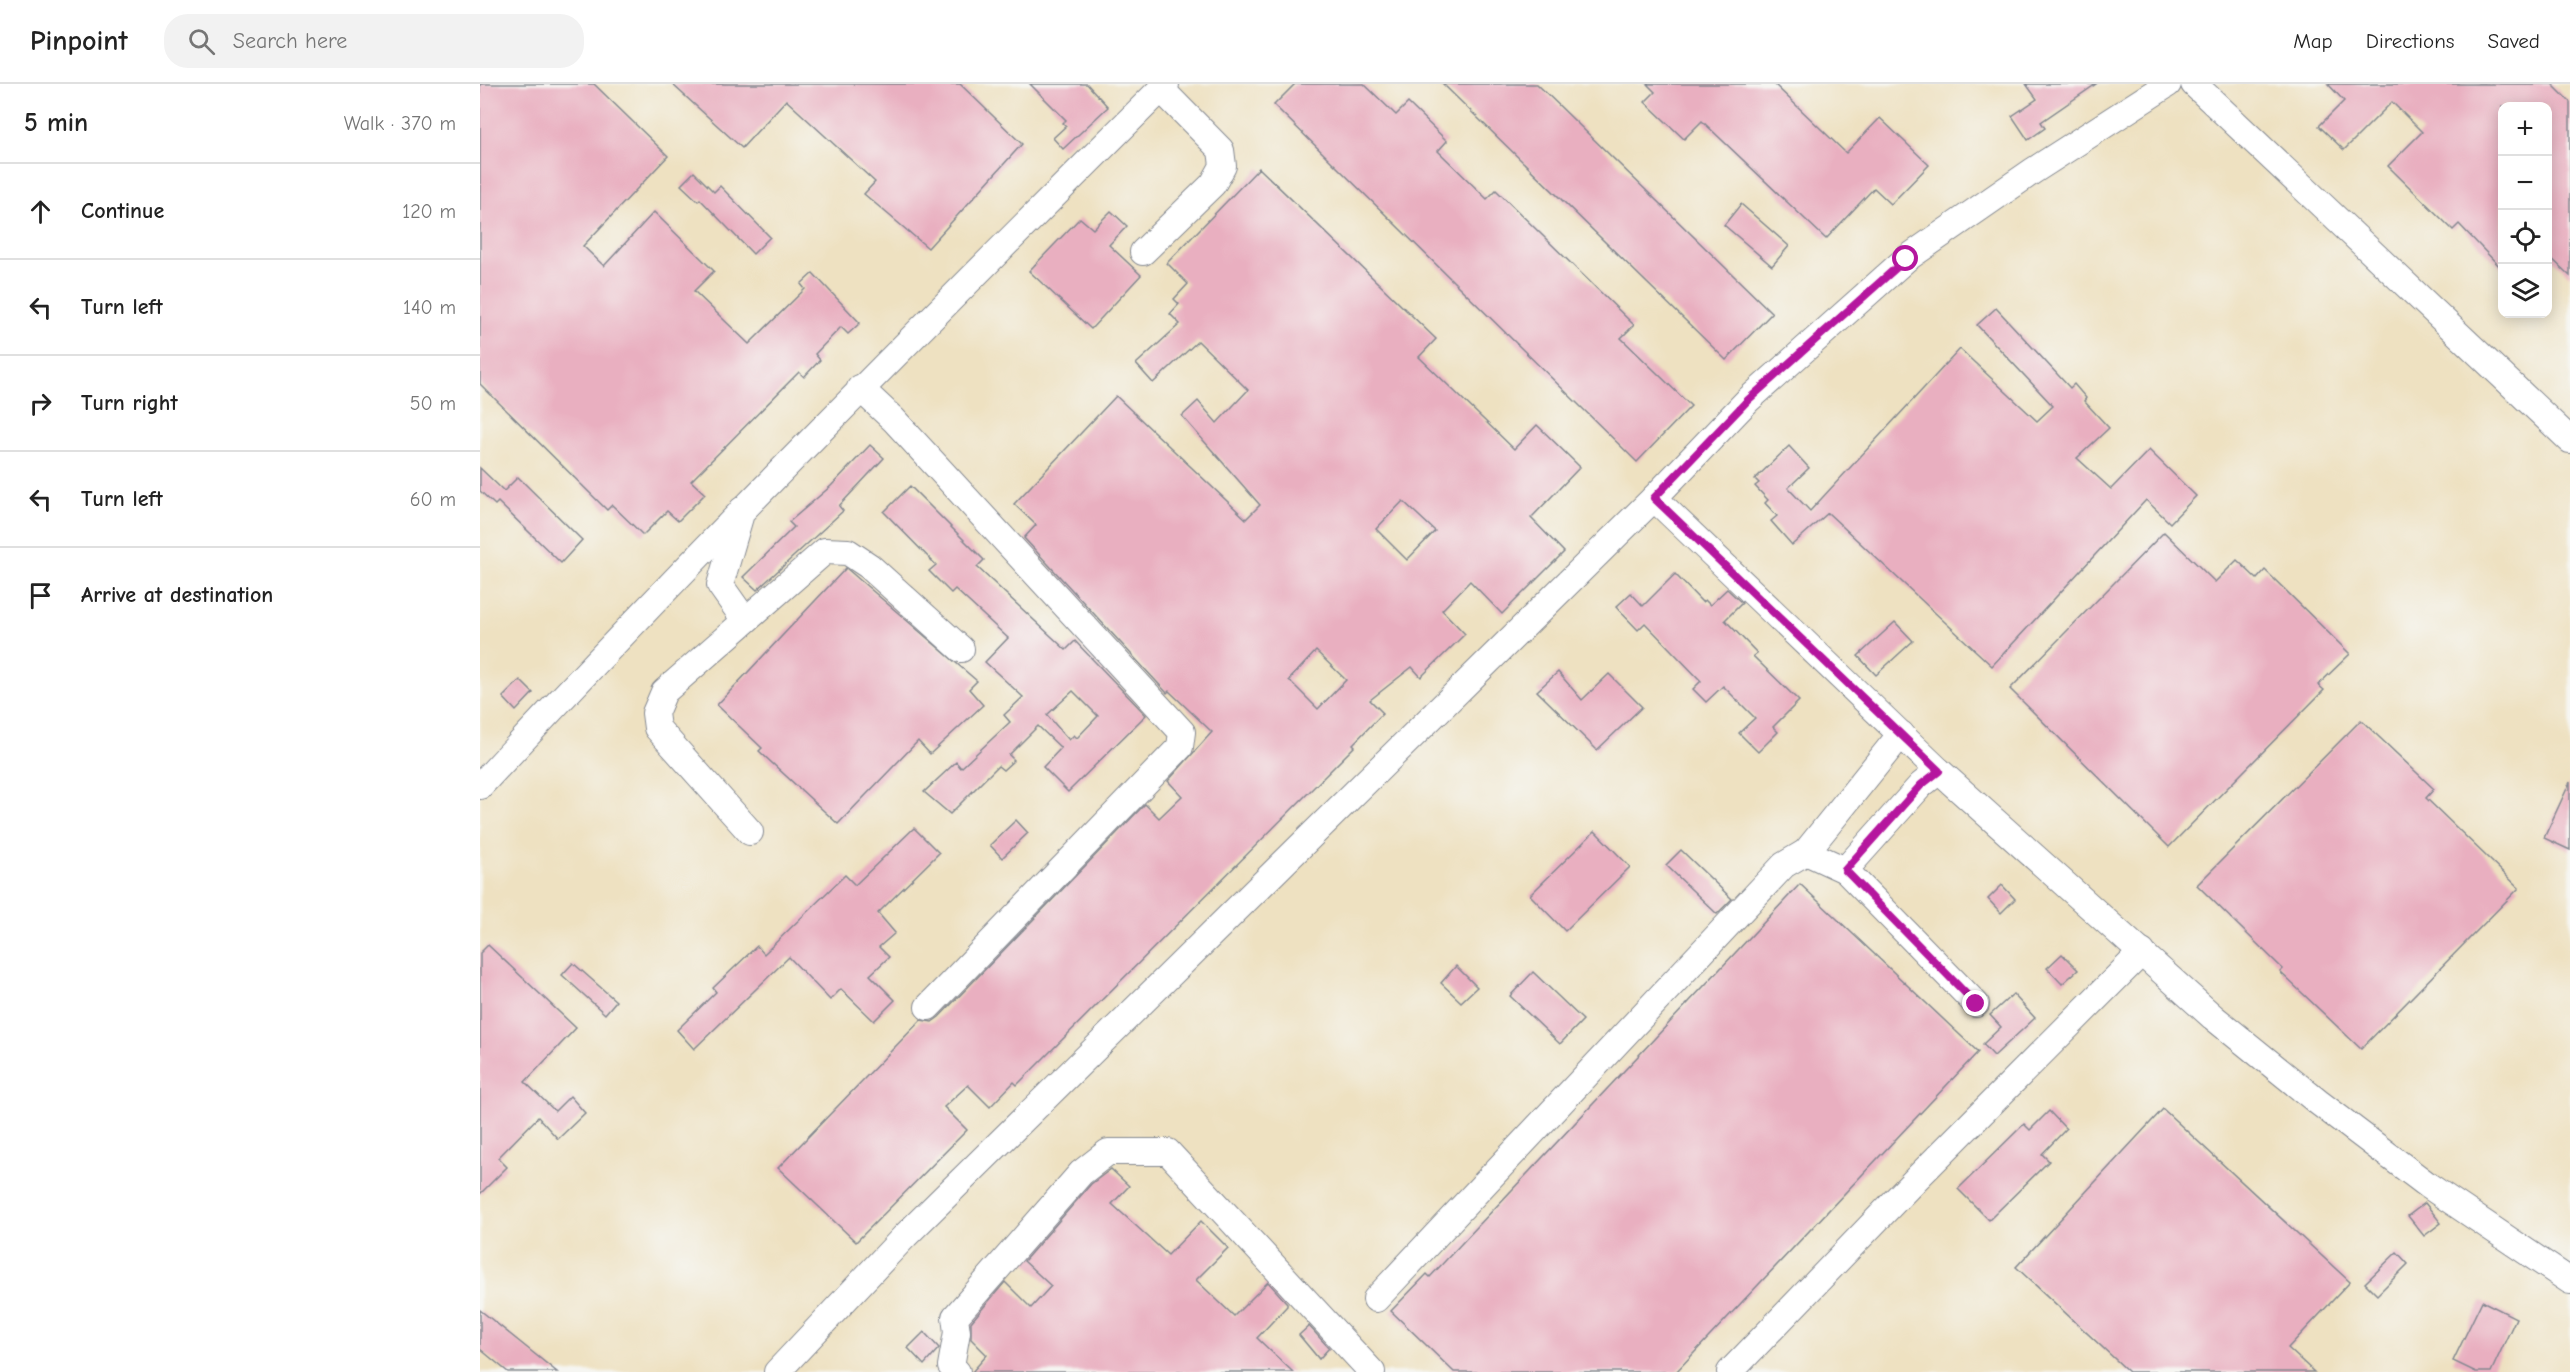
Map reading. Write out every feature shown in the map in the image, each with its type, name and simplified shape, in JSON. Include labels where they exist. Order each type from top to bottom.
[{"type":"street","points":[[777,1372],[912,1228],[1654,498],[1748,400],[1906,259],[2033,171],[2168,84]]},
{"type":"street","points":[[2194,84],[2522,392],[2570,440]]},
{"type":"street","points":[[480,786],[860,388],[1164,86],[1221,150],[1223,166],[1213,184],[1143,252]]},
{"type":"street","points":[[860,388],[894,420],[1182,732],[1180,747],[928,1007]]},
{"type":"street","points":[[1654,498],[1939,771],[2213,1017],[2318,1102],[2428,1186],[2570,1281]]},
{"type":"street","points":[[743,508],[720,585],[744,619]]},
{"type":"street","points":[[750,832],[657,728],[655,713],[664,692],[744,619],[825,551],[848,552],[869,566],[961,649]]},
{"type":"street","points":[[1376,1299],[1784,865],[1806,852],[1901,734]]},
{"type":"street","points":[[1845,870],[1921,785],[1939,771]]},
{"type":"street","points":[[1806,852],[1845,870],[1976,1004]]},
{"type":"street","points":[[1730,1372],[1917,1178],[2142,952]]},
{"type":"street","points":[[957,1372],[951,1366],[957,1332],[955,1317],[1081,1173],[1108,1152],[1168,1152],[1372,1372]]},
{"type":"building","points":[[480,84],[594,84],[668,156],[583,246],[604,266],[654,212],[714,271],[694,291],[749,344],[805,289],[801,284],[813,273],[860,323],[848,334],[841,327],[815,354],[820,360],[804,377],[799,372],[691,481],[705,494],[678,521],[667,511],[643,535],[612,505],[607,510],[480,384]]},
{"type":"building","points":[[672,84],[960,84],[1022,144],[928,248],[864,194],[875,182],[786,100],[742,148]]},
{"type":"building","points":[[1030,84],[1087,84],[1108,107],[1063,149],[1053,138],[1066,126],[1063,123],[1066,120]]},
{"type":"building","points":[[1295,84],[1364,84],[1396,115],[1408,103],[1447,141],[1438,151],[1487,199],[1496,190],[1634,325],[1621,338],[1691,406],[1637,462],[1274,105]]},
{"type":"building","points":[[1443,84],[1537,84],[1772,313],[1726,360]]},
{"type":"building","points":[[1647,84],[1774,84],[1846,153],[1880,118],[1929,165],[1891,204],[1874,188],[1826,239],[1702,121],[1684,139],[1645,102],[1655,92]]},
{"type":"building","points":[[2026,84],[2096,84],[2041,122],[2045,128],[2028,140],[2012,116],[2037,99]]},
{"type":"building","points":[[2328,84],[2552,84],[2570,102],[2570,276],[2552,259],[2552,102],[2498,102],[2498,265],[2459,224],[2453,230],[2388,166],[2422,132],[2392,102],[2344,150],[2319,126],[2344,101]]},
{"type":"building","points":[[1259,168],[1436,339],[1419,357],[1514,449],[1537,425],[1580,467],[1531,518],[1564,552],[1502,614],[1470,581],[1442,610],[1465,634],[1421,677],[1412,667],[1370,700],[1383,713],[1353,744],[1355,746],[1017,1085],[1014,1082],[990,1107],[968,1085],[944,1107],[967,1130],[856,1242],[778,1168],[921,1020],[932,1022],[939,1017],[1145,804],[1159,818],[1182,796],[1168,781],[1212,732],[1169,691],[1167,693],[1024,538],[1036,525],[1014,504],[1116,396],[1246,519],[1260,505],[1182,416],[1198,401],[1217,423],[1248,390],[1198,341],[1153,383],[1136,364],[1180,324],[1170,314],[1179,304],[1174,299],[1188,284],[1167,263]],"holes":[[[1403,501],[1435,531],[1407,560],[1376,529]],[[1316,651],[1346,680],[1318,709],[1289,680]]]},
{"type":"building","points":[[694,172],[714,192],[720,186],[770,237],[753,254],[700,199],[698,201],[681,185]]},
{"type":"building","points":[[1741,204],[1789,246],[1772,266],[1724,225]]},
{"type":"building","points":[[1111,211],[1127,226],[1109,245],[1141,275],[1091,329],[1029,271],[1080,218],[1093,229]]},
{"type":"building","points":[[1996,308],[2070,388],[2074,384],[2086,398],[2084,401],[2109,428],[2077,458],[2111,489],[2149,450],[2196,496],[2170,523],[2146,500],[1992,666],[1828,513],[1792,545],[1771,521],[1777,516],[1765,503],[1768,500],[1755,486],[1759,483],[1755,479],[1789,446],[1809,468],[1788,488],[1810,511],[1960,349],[2037,421],[2053,406],[1977,325]]},
{"type":"building","points":[[870,445],[884,458],[839,506],[843,511],[757,590],[743,577],[794,527],[789,522],[831,486]]},
{"type":"building","points":[[480,468],[504,491],[518,477],[582,540],[561,563],[498,502],[495,505],[480,491]]},
{"type":"building","points":[[910,486],[984,560],[977,567],[1066,650],[1075,641],[1146,715],[1068,792],[1043,767],[1061,748],[1038,726],[1009,755],[1014,760],[1003,770],[998,766],[950,814],[924,792],[956,762],[961,768],[1010,722],[1004,715],[1023,697],[985,662],[1008,638],[955,589],[951,593],[929,571],[936,565],[884,512]],"holes":[[[1073,691],[1098,716],[1077,738],[1074,735],[1069,740],[1047,715]]]},
{"type":"building","points":[[2164,532],[2215,582],[2237,560],[2257,579],[2265,570],[2350,654],[2318,685],[2324,690],[2169,847],[2010,689]]},
{"type":"building","points":[[846,568],[977,681],[969,689],[983,705],[930,754],[918,741],[838,824],[759,751],[762,748],[717,705]]},
{"type":"building","points":[[1675,574],[1702,602],[1705,600],[1710,605],[1727,589],[1742,603],[1725,620],[1757,653],[1753,656],[1799,701],[1773,727],[1778,732],[1758,752],[1739,733],[1755,718],[1723,686],[1706,702],[1693,689],[1701,681],[1645,623],[1638,630],[1616,607],[1631,593],[1643,606]]},
{"type":"building","points":[[1895,622],[1913,641],[1876,675],[1858,656]]},
{"type":"building","points":[[1558,672],[1582,700],[1609,674],[1642,707],[1597,750],[1537,691]]},
{"type":"building","points":[[520,680],[533,693],[516,711],[503,697]]},
{"type":"building","points":[[2361,720],[2434,789],[2426,798],[2519,888],[2361,1049],[2280,972],[2283,969],[2197,885]]},
{"type":"building","points":[[2570,782],[2570,850],[2544,838]]},
{"type":"building","points":[[1016,820],[1028,833],[1002,858],[990,845]]},
{"type":"building","points":[[914,828],[939,853],[878,913],[895,933],[879,947],[889,957],[870,975],[895,1000],[874,1021],[841,989],[830,1000],[789,957],[694,1049],[677,1030],[716,992],[713,988],[757,946],[764,954],[845,875],[855,885]]},
{"type":"building","points":[[1595,831],[1630,867],[1565,931],[1530,895]]},
{"type":"building","points":[[1681,850],[1732,899],[1717,914],[1666,865]]},
{"type":"building","points":[[1800,884],[1978,1052],[1676,1372],[1454,1372],[1391,1311],[1427,1274],[1430,1277]]},
{"type":"building","points":[[2002,885],[2015,899],[2001,913],[1988,899]]},
{"type":"building","points":[[488,945],[576,1028],[525,1082],[555,1111],[570,1096],[585,1113],[558,1139],[538,1117],[498,1158],[507,1167],[480,1194],[480,953]]},
{"type":"building","points":[[2062,954],[2078,970],[2062,984],[2047,968]]},
{"type":"building","points":[[573,963],[616,1001],[605,1014],[562,975]]},
{"type":"building","points":[[1456,966],[1477,987],[1461,1002],[1441,983]]},
{"type":"building","points":[[1533,972],[1583,1020],[1560,1044],[1510,996]]},
{"type":"building","points":[[2013,994],[2035,1018],[1994,1056],[1983,1044],[2001,1027],[1990,1015]]},
{"type":"building","points":[[2163,1109],[2350,1282],[2288,1348],[2314,1372],[2129,1372],[2016,1267]]},
{"type":"building","points":[[2049,1111],[2066,1129],[2042,1154],[2049,1161],[1989,1220],[1958,1189],[2024,1124],[2030,1130]]},
{"type":"building","points":[[1111,1169],[1129,1186],[1112,1204],[1168,1255],[1201,1221],[1228,1248],[1196,1280],[1234,1316],[1268,1282],[1287,1303],[1287,1306],[1257,1338],[1293,1372],[972,1372],[987,1355],[971,1339],[971,1322],[1005,1282],[1031,1308],[1051,1286],[1024,1261],[1091,1184]]},
{"type":"building","points":[[2425,1203],[2441,1223],[2424,1236],[2408,1216]]},
{"type":"building","points":[[2397,1252],[2408,1264],[2377,1295],[2365,1283]]},
{"type":"building","points":[[2482,1301],[2516,1318],[2491,1372],[2476,1372],[2453,1361]]},
{"type":"building","points":[[480,1310],[557,1372],[508,1372],[480,1349]]},
{"type":"building","points":[[1309,1326],[1329,1348],[1319,1359],[1299,1335]]},
{"type":"building","points":[[924,1332],[939,1348],[924,1365],[908,1348]]},
{"type":"route","points":[[1906,259],[1748,400],[1654,498],[1939,771],[1921,785],[1845,870],[1976,1004]]}]
